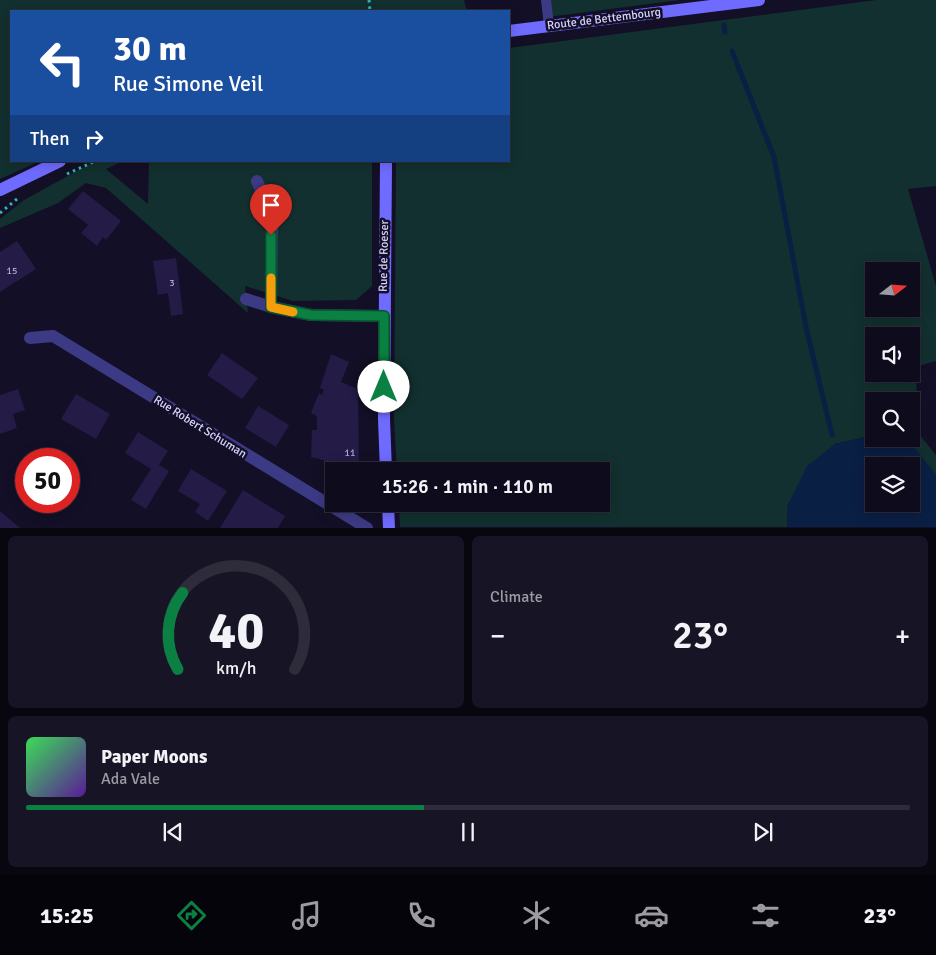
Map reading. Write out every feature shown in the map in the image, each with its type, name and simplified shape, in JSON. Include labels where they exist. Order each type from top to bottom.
[{"type":"main road","name":"Route de Bettembourg","points":[[510,31],[759,0]]},
{"type":"main road","points":[[0,190],[58,162]]},
{"type":"main road","name":"Rue de Roeser","points":[[386,162],[384,316],[386,462]]},
{"type":"main road","points":[[388,512],[389,528]]},
{"type":"street","points":[[257,181],[272,217],[271,307]]},
{"type":"street","points":[[246,298],[271,307],[311,315],[384,316]]},
{"type":"street","name":"Rue Robert Schuman","points":[[30,338],[53,336],[367,528]]},
{"type":"lane","points":[[546,0],[549,26]]},
{"type":"green space","points":[[0,0],[464,0],[467,10],[10,10],[10,162],[38,162],[0,179]]},
{"type":"green space","points":[[546,0],[680,0],[548,17]]},
{"type":"green space","points":[[876,0],[936,0],[936,186],[908,189],[936,286],[936,361],[920,366],[920,327],[865,327],[865,382],[916,382],[917,392],[865,392],[865,437],[835,444],[788,504],[787,527],[400,527],[399,512],[610,512],[610,462],[396,462],[394,419],[396,162],[510,162],[510,48]]},
{"type":"green space","points":[[93,162],[121,162],[106,169],[148,204],[149,162],[372,162],[372,286],[356,300],[293,301],[245,286],[248,313],[106,188],[86,183],[58,203],[0,228],[0,219],[24,200]]},
{"type":"green space","points":[[920,435],[936,455],[936,475],[913,447],[920,447]]},
{"type":"water","points":[[865,437],[865,447],[914,447],[936,475],[936,527],[787,527],[788,505],[807,466],[835,444]]},
{"type":"building","points":[[83,191],[121,221],[106,240],[103,237],[97,246],[81,233],[88,225],[68,209]]},
{"type":"building","points":[[17,241],[36,269],[0,292],[0,252]]},
{"type":"building","points":[[176,258],[183,314],[171,316],[168,293],[158,295],[153,261]]},
{"type":"building","points":[[222,353],[258,378],[242,399],[207,375]]},
{"type":"building","points":[[331,354],[349,362],[341,382],[358,389],[359,462],[329,462],[311,457],[312,430],[317,430],[317,416],[311,413],[319,393],[322,395],[324,390],[320,388]]},
{"type":"building","points":[[18,389],[25,410],[13,414],[17,428],[0,434],[0,395]]},
{"type":"building","points":[[76,394],[110,414],[96,439],[61,419]]},
{"type":"building","points":[[258,406],[289,425],[276,447],[245,428]]},
{"type":"building","points":[[138,432],[168,451],[159,465],[169,471],[146,509],[131,500],[151,469],[125,453]]},
{"type":"building","points":[[191,469],[227,491],[208,521],[195,512],[200,504],[178,491]]},
{"type":"building","points":[[243,490],[285,516],[278,528],[220,528]]},
{"type":"building","points":[[0,511],[20,528],[0,528]]},
{"type":"waterway","points":[[724,25],[725,32]]},
{"type":"waterway","points":[[732,51],[774,157],[806,327],[832,435]]},
{"type":"slow traffic","points":[[271,278],[271,307],[293,312]]},
{"type":"route","points":[[271,235],[271,307],[311,315],[384,316],[384,387]]}]
